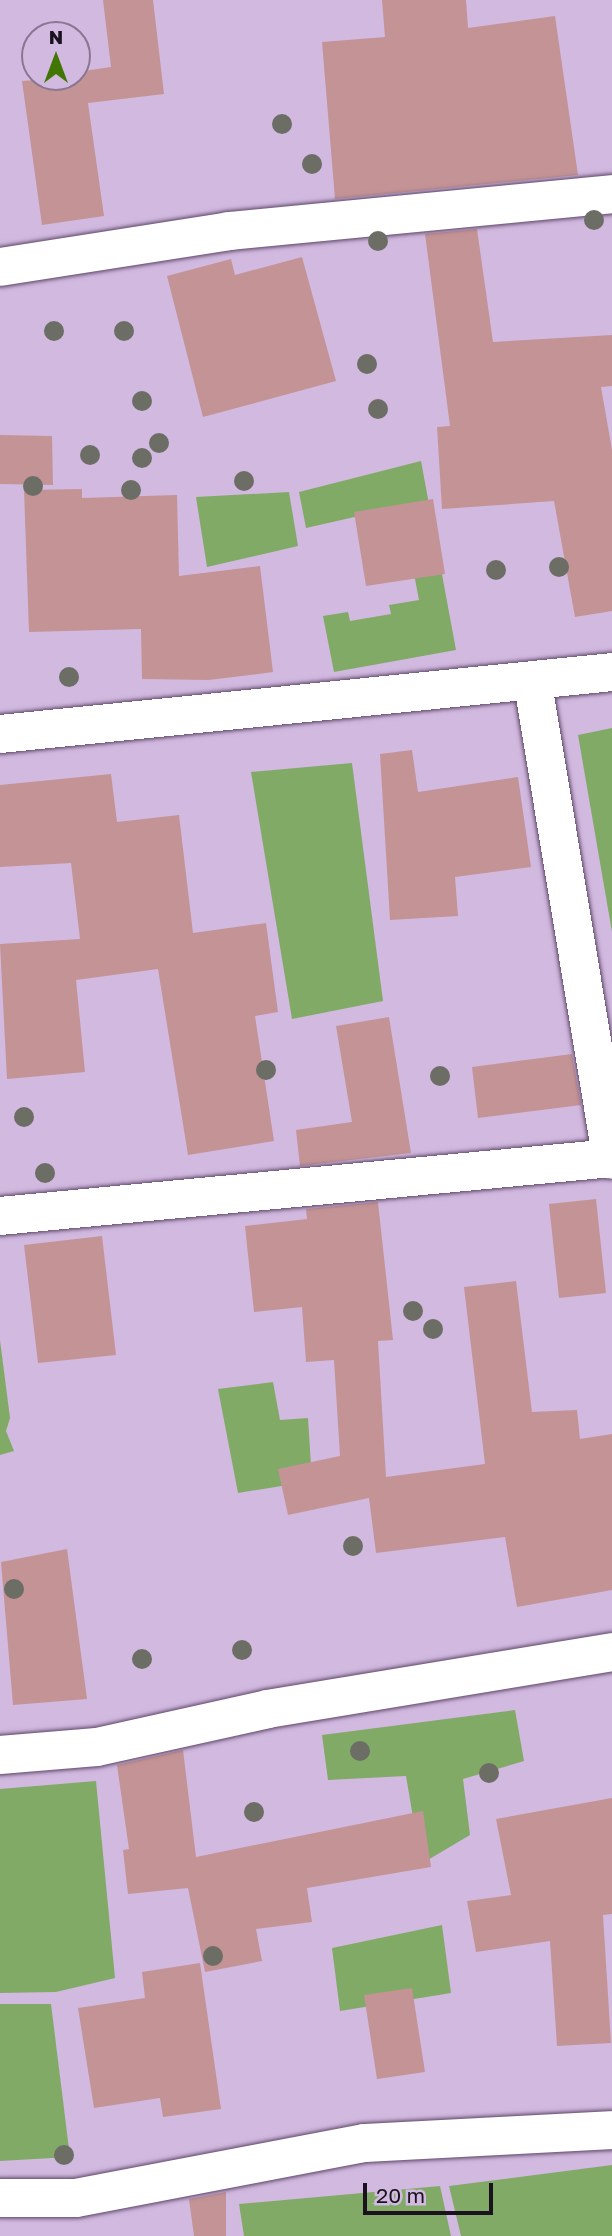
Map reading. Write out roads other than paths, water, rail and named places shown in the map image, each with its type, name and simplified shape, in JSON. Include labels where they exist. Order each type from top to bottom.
[{"type":"street","points":[[0,267],[229,231],[612,194]]},
{"type":"street","points":[[0,734],[533,684],[612,672]]},
{"type":"street","points":[[0,1216],[612,1159],[533,684]]},
{"type":"street","points":[[0,1755],[97,1747],[268,1709],[612,1652]]},
{"type":"street","points":[[0,2198],[76,2198],[365,2143],[612,2130]]}]
